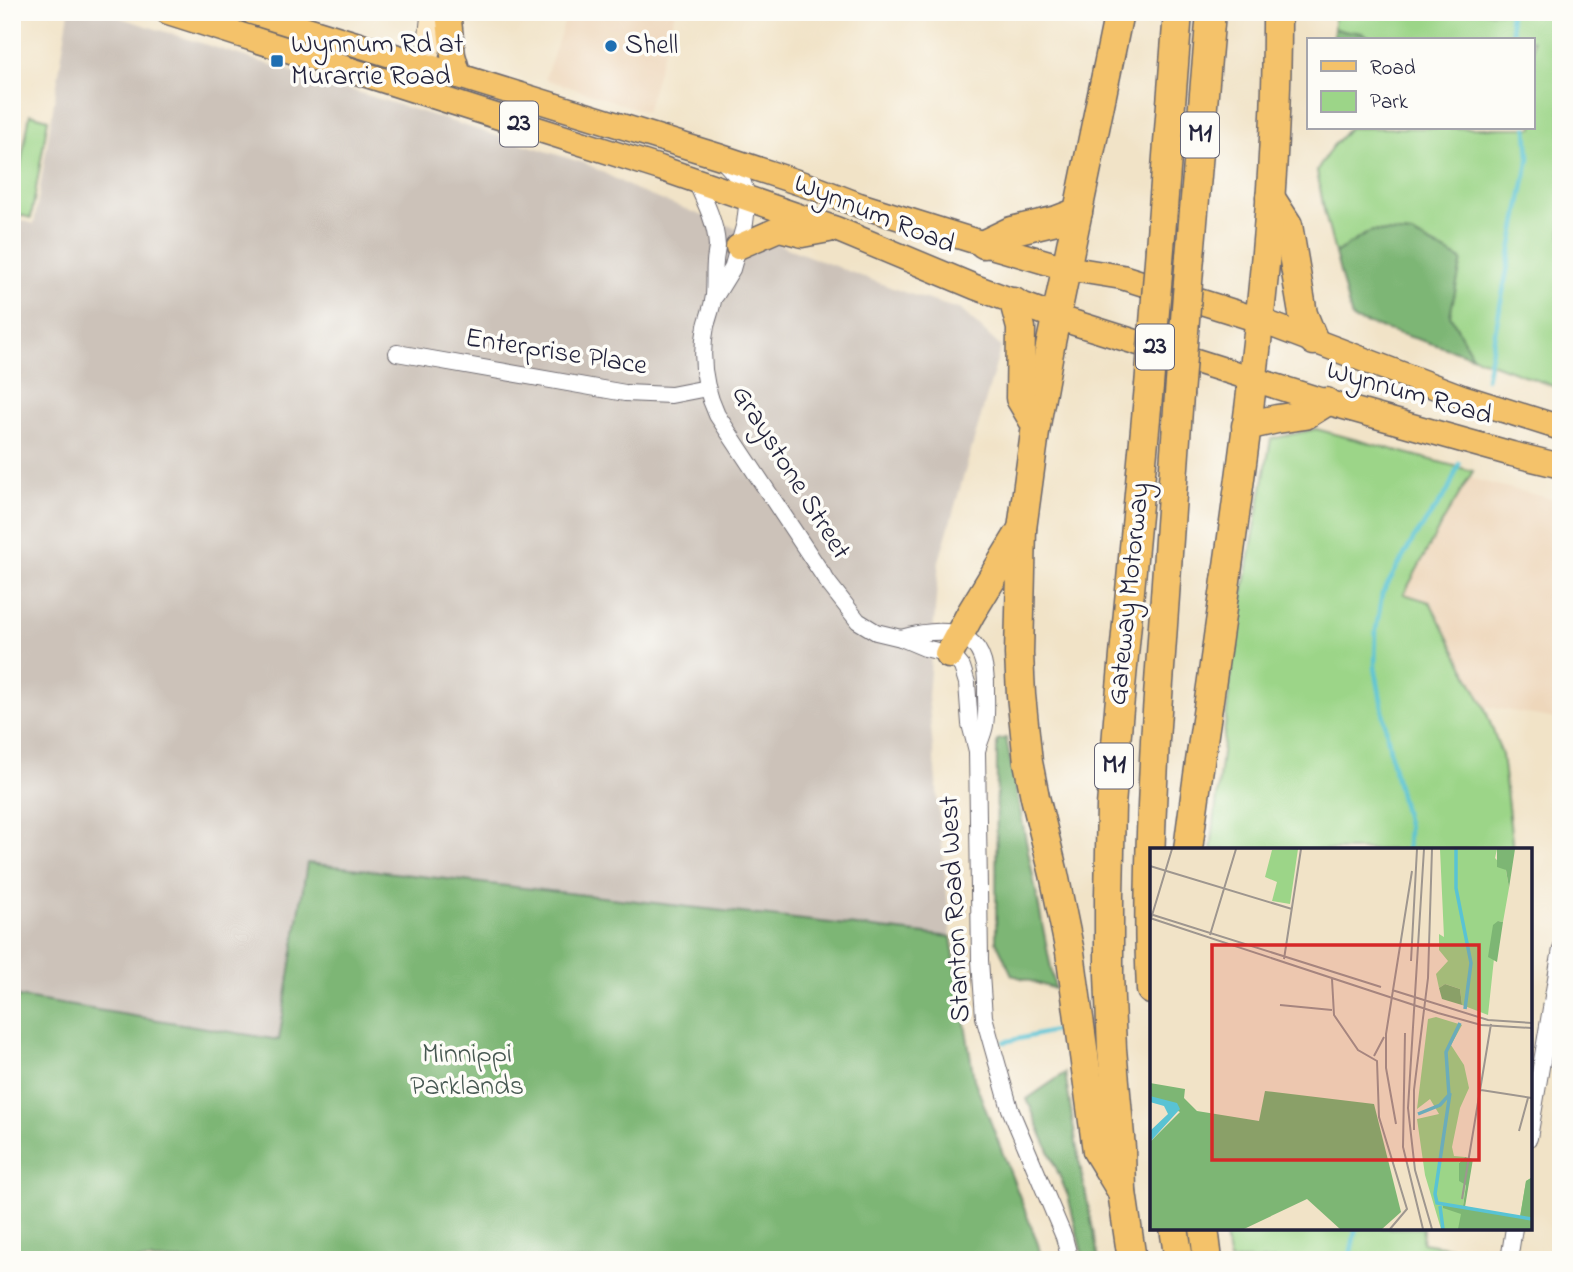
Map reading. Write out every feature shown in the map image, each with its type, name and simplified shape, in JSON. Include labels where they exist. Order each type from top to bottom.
[{"type":"highway","points":[[1119,12],[1043,380],[1022,529],[1019,654],[1028,762],[1070,952],[1097,1151],[1122,1192]]},
{"type":"highway","name":"Gateway Motorway","points":[[1132,1260],[1122,1192],[1112,1049],[1109,974],[1111,806],[1149,386],[1178,12]]},
{"type":"highway","name":"Gateway Motorway","points":[[1151,848],[1163,605],[1189,257],[1211,12]]},
{"type":"highway","points":[[1188,848],[1253,378],[1270,197],[1277,88],[1277,12]]},
{"type":"highway","points":[[1270,197],[1288,225],[1303,314],[1314,341]]},
{"type":"highway","points":[[984,244],[1011,231],[1078,212]]},
{"type":"highway","points":[[1014,302],[1021,328],[1020,398],[1036,425]]},
{"type":"highway","points":[[1246,426],[1305,415],[1326,402]]},
{"type":"highway","points":[[954,644],[1022,529]]},
{"type":"highway","points":[[1174,1230],[1180,1260]]},
{"type":"highway","points":[[1205,1230],[1208,1260]]},
{"type":"main road","name":"Wynnum Road","points":[[168,12],[748,198],[836,229],[975,287],[1056,317],[1326,402],[1561,466]]},
{"type":"main road","name":"Wynnum Road","points":[[252,12],[718,156],[859,205],[984,244],[1066,268],[1122,277],[1259,320],[1462,397],[1561,428]]},
{"type":"main road","points":[[448,12],[453,55],[460,76]]},
{"type":"main road","points":[[738,247],[779,229],[802,235],[836,229]]},
{"type":"street","points":[[420,92],[433,12]]},
{"type":"street","points":[[718,156],[738,176],[748,198]]},
{"type":"street","name":"Graystone Street","points":[[695,180],[709,210],[717,246],[714,297],[704,341],[707,387],[726,430],[847,609],[866,628],[901,638],[925,631],[947,632],[954,644]]},
{"type":"street","name":"Graystone Street","points":[[714,297],[732,270],[746,223],[748,198]]},
{"type":"street","name":"Enterprise Place","points":[[397,353],[625,393],[671,395],[707,387]]},
{"type":"street","name":"Stanton Road West","points":[[977,751],[985,724],[984,662],[976,646],[954,644],[957,661],[965,674],[970,724],[977,751],[980,960],[984,1017],[1010,1109],[1070,1260]]},
{"type":"street","points":[[1531,1126],[1561,949]]},
{"type":"street","points":[[1509,1260],[1514,1230]]},
{"type":"shaded area","points":[[69,12],[102,12],[587,164],[640,192],[903,292],[961,310],[1001,347],[939,561],[928,696],[951,937],[308,863],[279,1040],[12,996],[12,217],[34,224]]},
{"type":"shaded area","name":"Shell","points":[[568,12],[675,12],[646,112],[545,79]]},
{"type":"shaded area","points":[[1468,478],[1561,501],[1561,720],[1484,706],[1430,602],[1404,594]]},
{"type":"green space","points":[[1334,12],[1561,12],[1561,389],[1472,356],[1412,234],[1371,231],[1335,253],[1317,171],[1331,148],[1347,130],[1534,130],[1534,38],[1371,38],[1361,33],[1334,29]]},
{"type":"green space","points":[[1334,29],[1362,33],[1371,38],[1333,38]]},
{"type":"green space","points":[[30,114],[48,119],[31,218],[12,213],[12,166],[20,168]]},
{"type":"green space","points":[[1371,231],[1412,234],[1462,260],[1450,315],[1472,356],[1352,319],[1335,253]]},
{"type":"green space","points":[[1316,429],[1473,471],[1404,594],[1430,602],[1484,706],[1502,755],[1513,848],[1211,848],[1235,638],[1271,439]]},
{"type":"green space","points":[[1006,738],[1055,989],[1012,975],[996,941],[997,740]]},
{"type":"green space","name":"Minnippi Parklands","points":[[307,863],[951,937],[974,1079],[1042,1260],[12,1260],[12,996],[279,1040]]},
{"type":"green space","points":[[1065,1073],[1099,1260],[1084,1260],[1068,1196],[1027,1099]]},
{"type":"green space","points":[[1223,1230],[1423,1230],[1422,1243],[1490,1254],[1484,1260],[1230,1260]]},
{"type":"waterway","points":[[1509,12],[1514,38]]},
{"type":"waterway","points":[[1486,379],[1529,158],[1527,130]]},
{"type":"waterway","points":[[1407,848],[1408,828],[1392,762],[1375,667],[1376,630],[1382,594],[1414,538],[1448,491],[1459,464]]},
{"type":"waterway","points":[[1004,1042],[1059,1030]]},
{"type":"waterway","points":[[1349,1260],[1356,1230]]},
{"type":"place","name":"Shell","points":[[611,46]]},
{"type":"place","name":"Wynnum Rd at Murarrie Road","points":[[277,61]]}]
